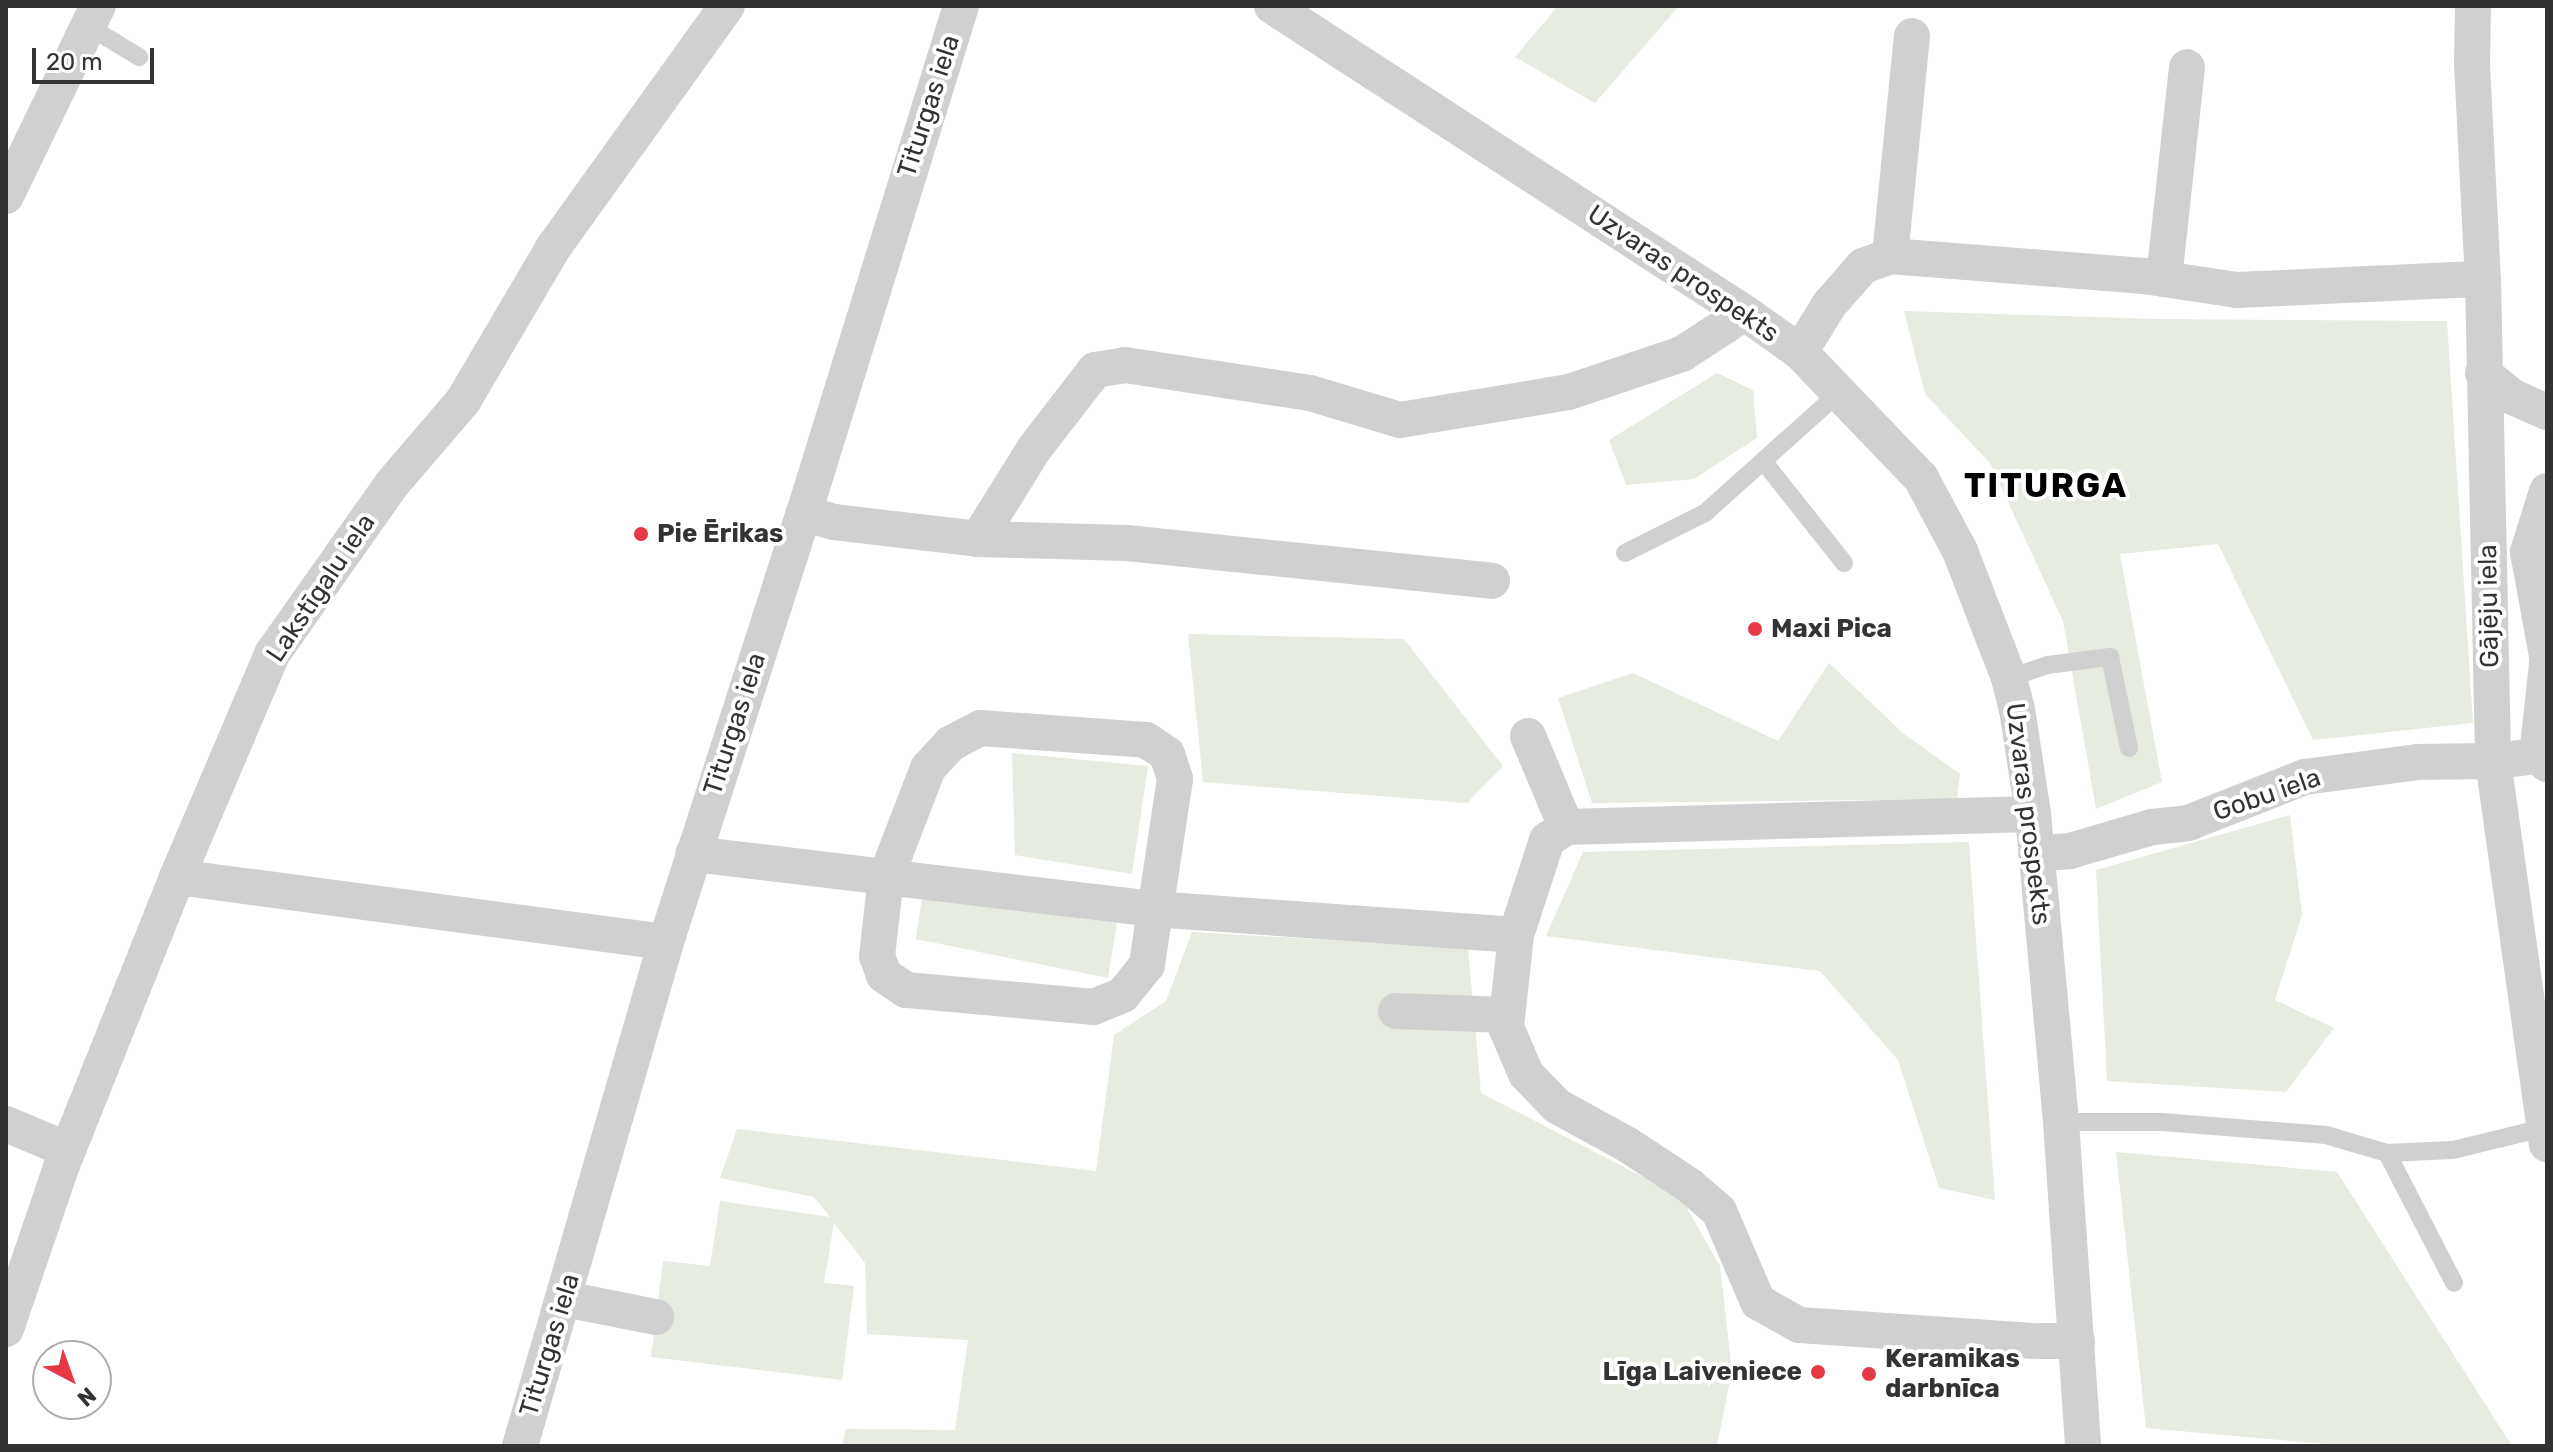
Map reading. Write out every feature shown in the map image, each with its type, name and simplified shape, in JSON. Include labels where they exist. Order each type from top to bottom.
[{"type":"street","name":"Lakstīgalu iela","points":[[6,1329],[68,1150],[177,877],[272,654],[391,485],[463,401],[553,248],[727,6]]},
{"type":"street","name":"Titurgas iela","points":[[520,1446],[666,942],[804,513],[961,6]]},
{"type":"street","name":"Uzvaras prospekts","points":[[1272,6],[1745,313],[1800,352],[1921,478],[1960,551],[2009,678],[2033,814],[2061,1122],[2083,1446]]},
{"type":"street","name":"Gājēju iela","points":[[2473,6],[2472,64],[2483,279],[2493,761],[2545,1136]]},
{"type":"street","points":[[6,196],[93,16]]},
{"type":"street","points":[[1890,256],[1912,36]]},
{"type":"street","points":[[2164,279],[2187,67]]},
{"type":"street","points":[[1800,352],[1829,305],[1863,266],[1890,256],[2164,279],[2237,290],[2483,279]]},
{"type":"street","points":[[978,539],[1034,449],[1095,370],[1125,365],[1310,393],[1400,420],[1569,392],[1682,354],[1745,313]]},
{"type":"street","points":[[2483,373],[2513,397],[2547,412]]},
{"type":"street","points":[[2547,491],[2528,552],[2547,656]]},
{"type":"street","points":[[804,513],[834,522],[978,539],[1127,543],[1492,581]]},
{"type":"street","points":[[2542,760],[2547,664]]},
{"type":"street","points":[[980,728],[1146,740],[1167,754],[1175,779],[1153,909],[1147,965],[1123,995],[1094,1007],[906,990],[884,975],[877,956],[886,877],[928,768],[950,744],[980,728]]},
{"type":"street","points":[[1528,736],[1566,827]]},
{"type":"street","name":"Gobu iela","points":[[2036,853],[2070,851],[2152,827],[2188,823],[2305,777],[2417,762],[2542,760]]},
{"type":"street","points":[[2033,814],[1566,827],[1547,840],[1516,935],[1506,1027],[1526,1074],[1557,1106],[1628,1145],[1690,1186],[1719,1211],[1758,1302],[1799,1325],[2077,1341]]},
{"type":"street","points":[[693,854],[1153,909],[1516,935]]},
{"type":"street","points":[[177,877],[666,942]]},
{"type":"street","points":[[1396,1011],[1507,1015]]},
{"type":"street","points":[[6,1124],[68,1150]]},
{"type":"street","points":[[565,1299],[656,1317]]},
{"type":"lane","points":[[93,16],[139,57]]},
{"type":"lane","points":[[1625,553],[1705,513],[1840,392]]},
{"type":"lane","points":[[1764,462],[1844,563]]},
{"type":"lane","points":[[2009,678],[2048,665],[2110,657],[2129,748]]},
{"type":"lane","points":[[2061,1122],[2162,1122],[2326,1135],[2387,1153],[2453,1150],[2545,1136]]},
{"type":"lane","points":[[2387,1153],[2454,1283]]},
{"type":"shaded area","points":[[1558,6],[1679,6],[1595,103],[1515,57]]},
{"type":"shaded area","points":[[1904,311],[2154,319],[2447,321],[2473,723],[2313,740],[2218,544],[2120,554],[2162,782],[2096,809],[2063,621],[1990,463],[1925,394]]},
{"type":"shaded area","points":[[1717,373],[1753,390],[1757,438],[1694,479],[1626,485],[1609,440]]},
{"type":"shaded area","points":[[1188,634],[1404,639],[1503,766],[1467,803],[1203,782]]},
{"type":"shaded area","points":[[1829,663],[1904,734],[1960,774],[1957,799],[1592,803],[1558,698],[1633,673],[1778,741]]},
{"type":"shaded area","points":[[1012,753],[1148,766],[1132,874],[1015,855]]},
{"type":"shaded area","points":[[2290,815],[2302,915],[2275,1000],[2334,1028],[2286,1092],[2107,1081],[2096,870]]},
{"type":"shaded area","points":[[1969,842],[1995,1200],[1939,1188],[1898,1060],[1820,971],[1546,936],[1583,852]]},
{"type":"shaded area","points":[[922,898],[1117,923],[1108,978],[916,939]]},
{"type":"shaded area","points":[[1192,932],[1468,948],[1481,1093],[1680,1196],[1720,1266],[1732,1371],[1717,1446],[842,1446],[846,1429],[955,1430],[968,1340],[867,1334],[865,1263],[834,1223],[824,1283],[854,1286],[842,1380],[651,1357],[663,1261],[710,1266],[720,1201],[830,1217],[814,1197],[720,1178],[737,1129],[1096,1171],[1114,1035],[1166,1001]]},
{"type":"shaded area","points":[[2116,1152],[2337,1172],[2512,1446],[2347,1446],[2146,1428]]},
{"type":"place","name":"Pie Ērikas","points":[[641,534]]},
{"type":"place","name":"Maxi Pica","points":[[1755,629]]},
{"type":"place","name":"Līga Laiveniece","points":[[1818,1372]]},
{"type":"place","name":"Keramikas darbnīca","points":[[1869,1374]]},
{"type":"district","name":"TITURGA","points":[[2046,486]]}]
